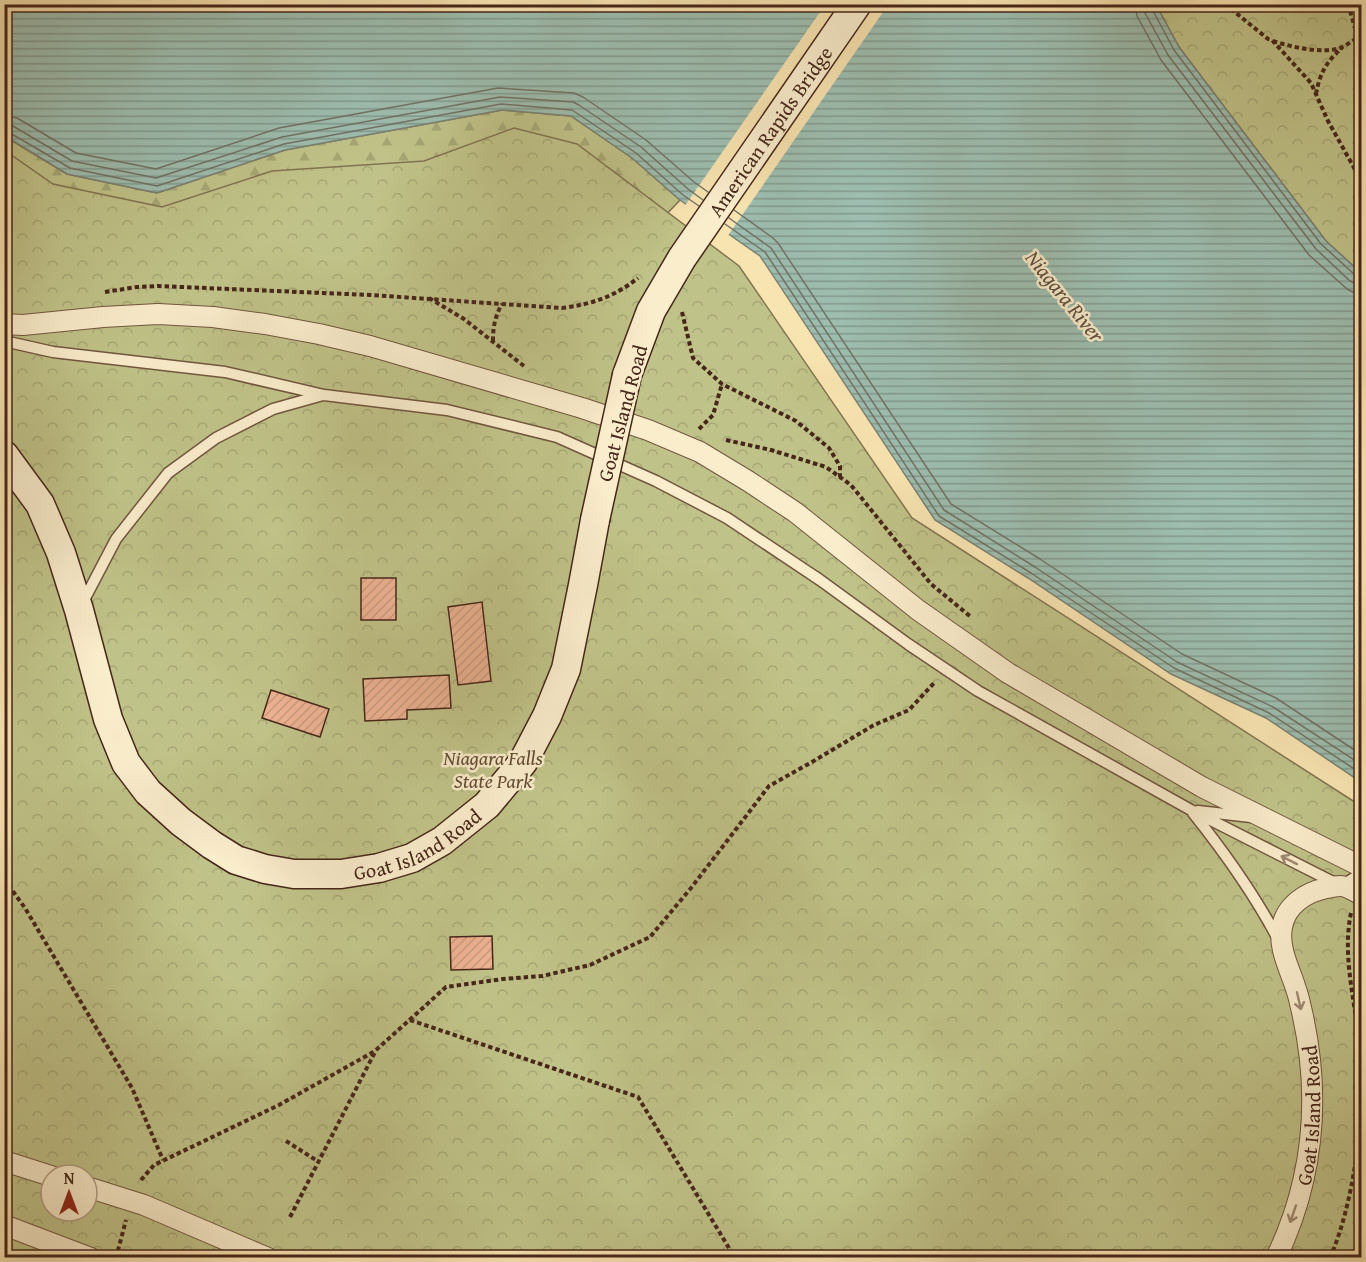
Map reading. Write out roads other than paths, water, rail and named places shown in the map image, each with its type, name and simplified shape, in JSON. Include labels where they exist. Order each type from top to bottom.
[{"type":"street","name":"American Rapids Bridge","points":[[682,258],[857,4]]},
{"type":"street","name":"Goat Island Road","points":[[4,455],[40,504],[60,553],[79,610],[108,719],[126,763],[148,792],[181,822],[236,860],[265,869],[294,874],[340,874],[380,868],[412,858],[442,842],[487,805],[523,762],[547,716],[566,669],[595,520],[627,375],[651,311],[682,258]]},
{"type":"street","points":[[4,324],[23,325],[158,314],[213,316],[264,324],[370,346],[582,408],[648,430],[700,452],[795,512],[918,610],[1008,673],[1202,787],[1362,867]]},
{"type":"street","name":"Goat Island Road","points":[[1276,1257],[1285,1239],[1298,1200],[1308,1163],[1312,1126],[1312,1088],[1307,1035],[1297,991],[1282,946],[1282,927],[1288,910],[1300,898],[1318,890],[1353,891]]},
{"type":"street","points":[[4,1161],[39,1172]]},
{"type":"street","points":[[99,1191],[131,1200],[268,1257]]},
{"type":"street","points":[[4,1225],[91,1257]]},
{"type":"lane","points":[[4,341],[53,352],[225,372],[324,394],[447,410],[557,437],[656,481],[728,518],[978,691],[1191,810],[1353,891],[1362,873]]},
{"type":"lane","points":[[79,610],[116,539],[168,473],[216,438],[263,414],[324,394]]},
{"type":"lane","points":[[1191,810],[1264,818]]},
{"type":"lane","points":[[1191,810],[1227,855],[1263,911],[1282,946]]},
{"type":"water","name":"Niagara River","points":[[5,5],[1156,5],[1179,47],[1326,241],[1361,273],[1361,782],[1266,718],[1171,674],[1028,578],[935,520],[760,256],[680,200],[632,158],[571,116],[502,110],[285,150],[157,193],[67,174],[5,136]]},
{"type":"park label","name":"Niagara Falls State Park","points":[[493,768]]}]
